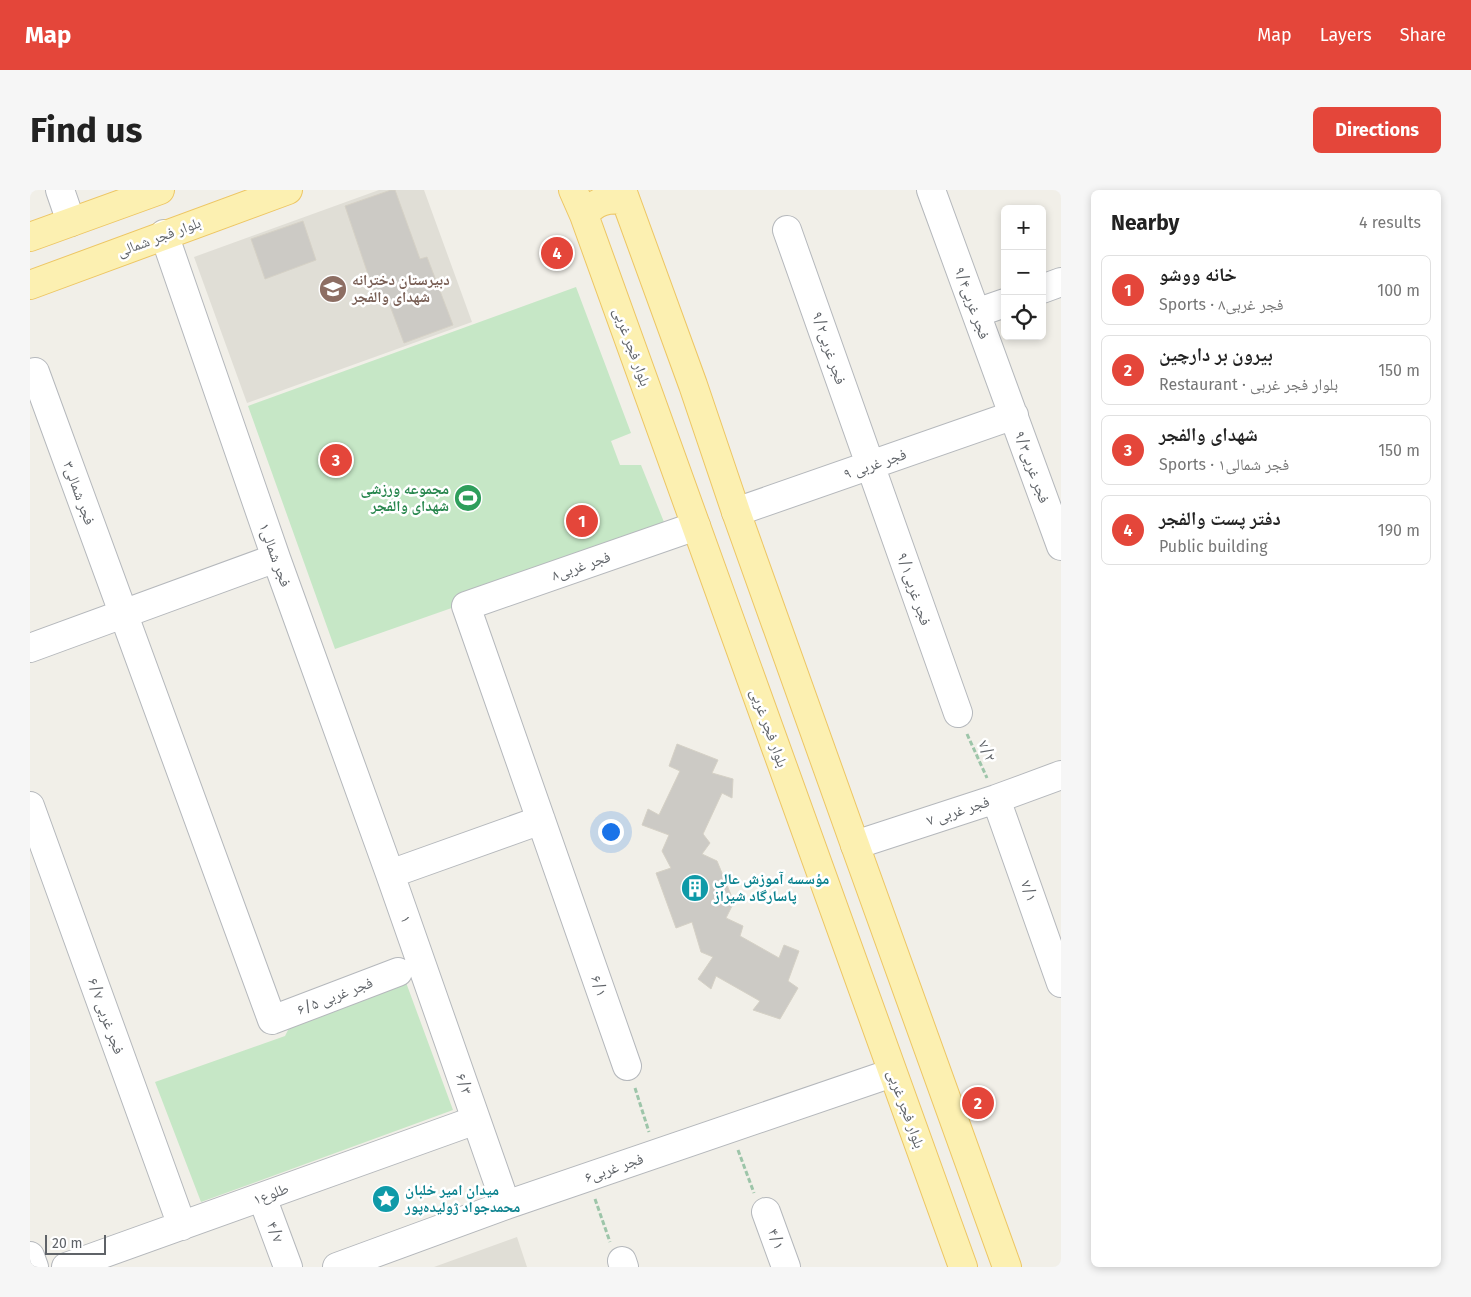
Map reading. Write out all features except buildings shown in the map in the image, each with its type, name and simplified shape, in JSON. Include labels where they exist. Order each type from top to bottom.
[{"type":"main road","points":[[30,237],[160,190]]},
{"type":"main road","name":"بلوار فجر شمالی","points":[[30,284],[288,190]]},
{"type":"main road","name":"بلوار فجر غربی","points":[[573,190],[584,215],[963,1267]]},
{"type":"main road","points":[[584,215],[602,200],[623,195],[693,385],[791,667],[1007,1267]]},
{"type":"main road","points":[[752,681],[791,667]]},
{"type":"street","points":[[60,190],[71,222]]},
{"type":"street","name":"فجر غربی۹/۴","points":[[930,190],[1014,415]]},
{"type":"street","name":"فجر غربی۹/۲","points":[[787,230],[870,466]]},
{"type":"street","name":"فجر شمالی۱","points":[[164,234],[276,558],[390,874]]},
{"type":"street","points":[[1046,288],[1061,282]]},
{"type":"street","points":[[976,313],[1001,304]]},
{"type":"street","name":"فجر شمالی۳","points":[[35,372],[272,1020]]},
{"type":"street","name":"۹ فجر غربی","points":[[736,512],[1014,415]]},
{"type":"street","name":"فجر غربی۹/۳","points":[[1014,415],[1061,546]]},
{"type":"street","name":"فجر غربی۹/۱","points":[[870,466],[958,713]]},
{"type":"street","name":"فجر غربی۸","points":[[466,606],[696,526]]},
{"type":"street","points":[[30,648],[276,558]]},
{"type":"street","name":"۶/۱","points":[[466,606],[627,1066]]},
{"type":"street","name":"۷ فجر غربی","points":[[855,846],[996,799],[1061,775]]},
{"type":"street","name":"۷/۱","points":[[996,799],[1061,983]]},
{"type":"street","points":[[390,874],[540,820]]},
{"type":"street","name":"۶/۷ فجر غربی","points":[[33,822],[182,1226]]},
{"type":"street","name":"۱","points":[[390,874],[410,968]]},
{"type":"street","name":"۶/۵ فجر غربی","points":[[272,1020],[410,968]]},
{"type":"street","name":"۶/۳","points":[[410,968],[476,1120],[506,1205]]},
{"type":"street","name":"فجر غربی۶","points":[[336,1267],[506,1205],[892,1073]]},
{"type":"street","name":"طلوع۱","points":[[66,1267],[476,1120]]},
{"type":"street","name":"۴/۷","points":[[262,1197],[288,1267]]},
{"type":"street","name":"۴/۱","points":[[766,1212],[786,1267]]},
{"type":"street","points":[[30,1256],[34,1267]]},
{"type":"path","name":"۷/۲","points":[[958,713],[996,799]]},
{"type":"path","points":[[627,1066],[656,1154]]},
{"type":"path","points":[[730,1128],[761,1213],[766,1212]]},
{"type":"path","points":[[587,1177],[617,1262],[623,1264]]},
{"type":"shaded area","name":"دبیرستان دخترانه شهدای والفجر","points":[[379,190],[424,190],[472,322],[247,403],[194,257]]},
{"type":"shaded area","points":[[517,1237],[527,1267],[434,1267]]},
{"type":"green space","name":"مجموعه ورزشی شهدای والفجر","points":[[576,287],[631,433],[611,441],[620,465],[641,465],[668,532],[335,649],[248,406]]},
{"type":"green space","points":[[404,977],[453,1110],[201,1202],[155,1082],[285,1036],[294,1018]]},
{"type":"place","name":"دفتر پست والفجر","points":[[557,253]]},
{"type":"place","name":"دبیرستان دخترانه شهدای والفجر","points":[[333,289]]},
{"type":"place","name":"شهدای والفجر","points":[[336,460]]},
{"type":"place","name":"مجموعه ورزشی شهدای والفجر","points":[[468,498]]},
{"type":"place","name":"خانه ووشو","points":[[582,521]]},
{"type":"place","name":"مؤسسه آموزش عالی پاسارگاد شیراز","points":[[695,888]]},
{"type":"place","name":"بیرون بر دارچین","points":[[978,1103]]},
{"type":"place","name":"میدان امیر خلبان محمد‌جواد ژولیده‌پور","points":[[386,1199]]}]
